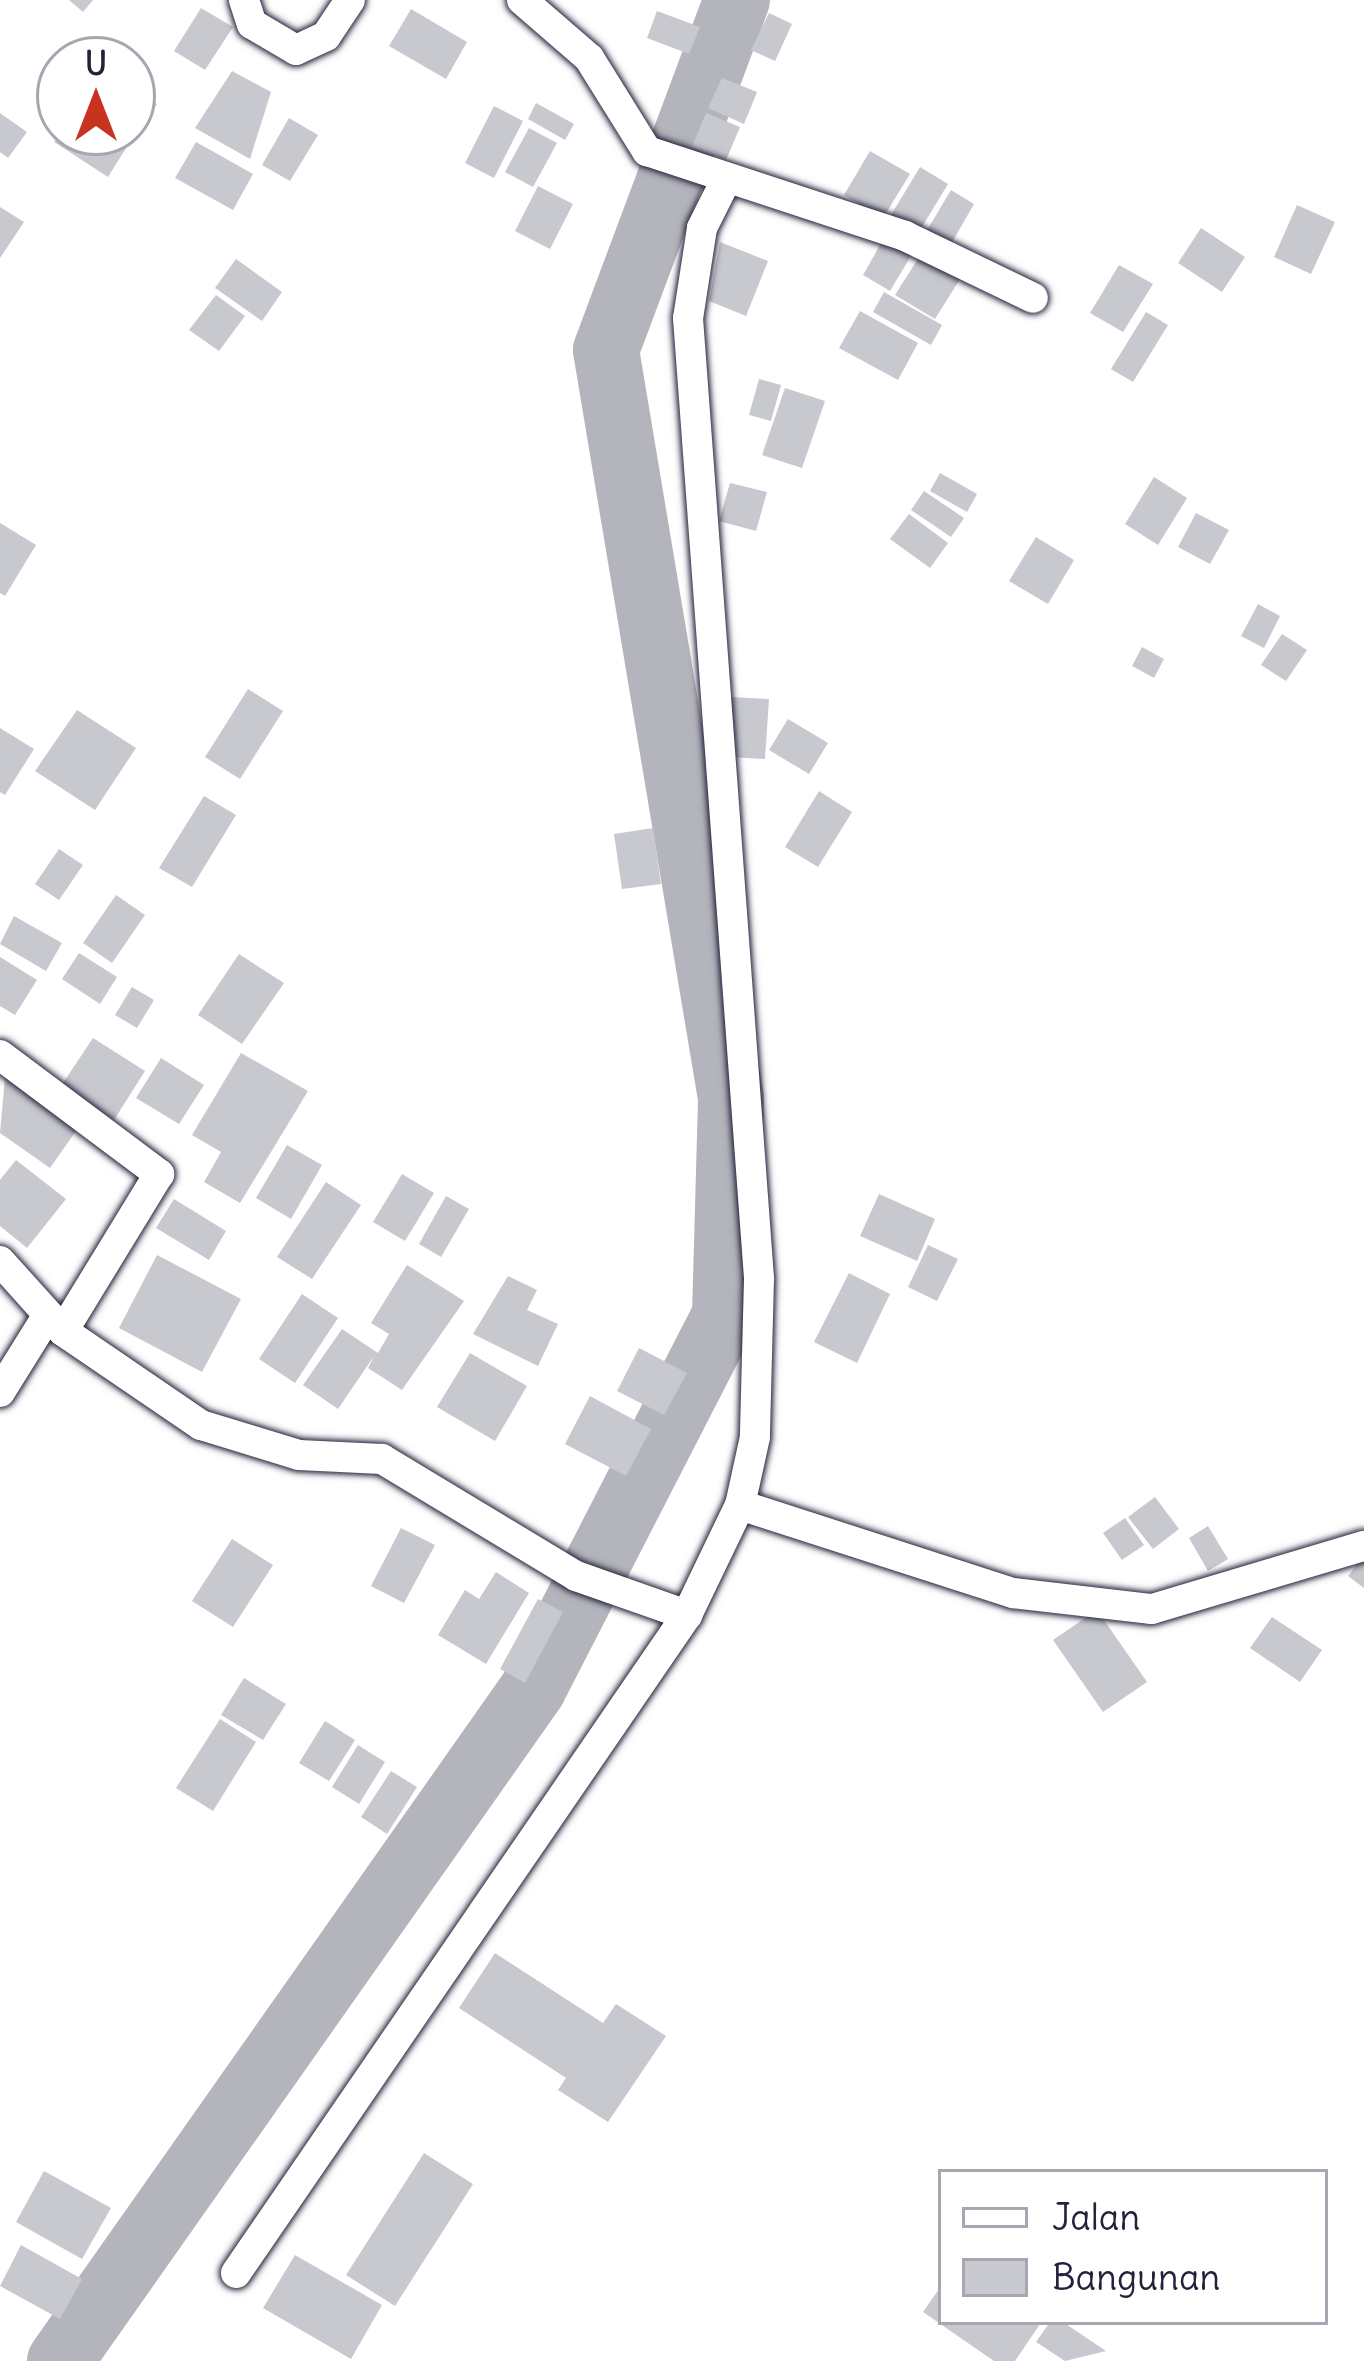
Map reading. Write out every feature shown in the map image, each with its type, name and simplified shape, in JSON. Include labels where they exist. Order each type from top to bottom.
[{"type":"street","points":[[244,0],[252,24],[296,50],[326,36],[350,0]]},
{"type":"street","points":[[521,0],[589,58],[647,152],[905,236],[1033,298]]},
{"type":"street","points":[[236,2273],[687,1615],[740,1505],[755,1437],[759,1279],[688,318],[715,172]]},
{"type":"street","points":[[0,1055],[159,1174],[56,1323],[0,1392]]},
{"type":"street","points":[[0,1261],[56,1323],[200,1425],[299,1455],[382,1459],[576,1576],[687,1615]]},
{"type":"street","points":[[740,1505],[1013,1593],[1152,1609],[1364,1546]]},
{"type":"building","points":[[69,0],[93,0],[83,12]]},
{"type":"building","points":[[201,8],[233,27],[205,70],[174,51]]},
{"type":"building","points":[[411,9],[467,42],[446,79],[389,46]]},
{"type":"building","points":[[657,11],[700,27],[689,54],[647,38]]},
{"type":"building","points":[[769,13],[792,24],[775,61],[751,50]]},
{"type":"building","points":[[232,71],[271,92],[250,159],[195,128]]},
{"type":"building","points":[[722,78],[757,92],[744,124],[708,108]]},
{"type":"building","points":[[536,103],[574,124],[565,140],[528,119]]},
{"type":"building","points":[[494,106],[523,121],[494,178],[465,163]]},
{"type":"building","points":[[0,113],[27,132],[8,158],[0,152]]},
{"type":"building","points":[[706,113],[740,127],[726,160],[692,147]]},
{"type":"building","points":[[289,118],[318,135],[290,181],[262,165]]},
{"type":"building","points":[[529,128],[557,143],[533,187],[505,172]]},
{"type":"building","points":[[196,142],[253,174],[233,210],[175,178]]},
{"type":"building","points":[[870,151],[910,174],[883,218],[844,195]]},
{"type":"building","points":[[76,156],[121,156],[108,177]]},
{"type":"building","points":[[920,167],[948,184],[919,232],[891,215]]},
{"type":"building","points":[[538,186],[573,204],[550,249],[515,231]]},
{"type":"building","points":[[951,190],[974,204],[947,251],[923,237]]},
{"type":"building","points":[[1297,205],[1335,222],[1311,274],[1274,257]]},
{"type":"building","points":[[0,207],[24,222],[0,258]]},
{"type":"building","points":[[1201,228],[1245,257],[1222,292],[1178,263]]},
{"type":"building","points":[[887,233],[915,249],[890,291],[863,275]]},
{"type":"building","points":[[720,242],[768,261],[746,316],[709,301]]},
{"type":"building","points":[[921,254],[960,279],[935,319],[895,295]]},
{"type":"building","points":[[236,259],[282,292],[262,321],[215,288]]},
{"type":"building","points":[[1119,265],[1153,284],[1123,332],[1090,313]]},
{"type":"building","points":[[884,292],[942,325],[931,345],[873,312]]},
{"type":"building","points":[[216,295],[245,316],[219,351],[189,330]]},
{"type":"building","points":[[860,311],[918,343],[898,380],[839,348]]},
{"type":"building","points":[[1146,312],[1168,325],[1133,382],[1111,369]]},
{"type":"building","points":[[759,379],[781,385],[771,421],[749,415]]},
{"type":"building","points":[[785,388],[825,401],[802,468],[762,455]]},
{"type":"building","points":[[940,473],[977,494],[967,512],[930,491]]},
{"type":"building","points":[[1154,477],[1187,498],[1158,545],[1125,524]]},
{"type":"building","points":[[730,483],[767,492],[756,531],[719,521]]},
{"type":"building","points":[[924,491],[964,518],[951,537],[911,510]]},
{"type":"building","points":[[1196,513],[1229,530],[1210,564],[1178,547]]},
{"type":"building","points":[[909,514],[948,543],[930,568],[890,539]]},
{"type":"building","points":[[0,523],[36,545],[5,596],[0,593]]},
{"type":"building","points":[[1036,537],[1074,560],[1048,604],[1009,581]]},
{"type":"building","points":[[1258,604],[1280,616],[1264,648],[1241,636]]},
{"type":"building","points":[[1282,634],[1307,650],[1286,681],[1261,665]]},
{"type":"building","points":[[1142,647],[1164,659],[1154,678],[1132,666]]},
{"type":"building","points":[[248,689],[283,711],[240,779],[205,757]]},
{"type":"building","points":[[731,697],[769,699],[765,759],[727,757]]},
{"type":"building","points":[[77,710],[136,748],[95,810],[35,771]]},
{"type":"building","points":[[788,719],[828,743],[809,774],[769,750]]},
{"type":"building","points":[[0,728],[34,749],[5,795],[0,792]]},
{"type":"building","points":[[819,791],[852,812],[818,867],[785,847]]},
{"type":"building","points":[[204,796],[236,815],[192,887],[159,868]]},
{"type":"building","points":[[653,828],[661,884],[622,889],[614,834]]},
{"type":"building","points":[[59,849],[83,865],[59,900],[35,884]]},
{"type":"building","points":[[116,895],[145,915],[112,963],[83,943]]},
{"type":"building","points":[[14,916],[62,943],[46,971],[0,944]]},
{"type":"building","points":[[79,953],[117,977],[100,1004],[62,979]]},
{"type":"building","points":[[239,954],[284,983],[242,1044],[198,1015]]},
{"type":"building","points":[[0,957],[37,980],[15,1015],[0,1006]]},
{"type":"building","points":[[132,987],[154,1000],[137,1028],[115,1015]]},
{"type":"building","points":[[93,1038],[145,1071],[114,1120],[61,1086]]},
{"type":"building","points":[[241,1053],[308,1091],[240,1203],[204,1182],[221,1152],[192,1135]]},
{"type":"building","points":[[161,1058],[204,1085],[179,1124],[136,1098]]},
{"type":"building","points":[[6,1066],[83,1121],[50,1168],[0,1133]]},
{"type":"building","points":[[287,1145],[322,1165],[291,1219],[256,1198]]},
{"type":"building","points":[[16,1160],[66,1199],[27,1248],[0,1226],[0,1180]]},
{"type":"building","points":[[402,1174],[434,1193],[405,1241],[373,1222]]},
{"type":"building","points":[[326,1182],[361,1205],[312,1279],[277,1257]]},
{"type":"building","points":[[879,1194],[935,1219],[917,1261],[860,1236]]},
{"type":"building","points":[[446,1196],[469,1209],[441,1257],[419,1244]]},
{"type":"building","points":[[174,1199],[226,1231],[209,1260],[156,1228]]},
{"type":"building","points":[[928,1245],[958,1259],[937,1301],[908,1287]]},
{"type":"building","points":[[157,1255],[241,1299],[202,1372],[119,1328]]},
{"type":"building","points":[[407,1265],[464,1301],[402,1390],[368,1368],[374,1356],[338,1409],[303,1385],[342,1329],[378,1353],[389,1334],[371,1323]]},
{"type":"building","points":[[849,1273],[890,1294],[857,1363],[814,1342]]},
{"type":"building","points":[[508,1276],[537,1290],[527,1310],[558,1324],[538,1366],[473,1334]]},
{"type":"building","points":[[302,1294],[338,1318],[295,1383],[259,1359]]},
{"type":"building","points":[[639,1348],[687,1373],[664,1415],[617,1391]]},
{"type":"building","points":[[470,1353],[527,1386],[495,1441],[437,1407]]},
{"type":"building","points":[[590,1396],[651,1429],[626,1476],[565,1444]]},
{"type":"building","points":[[1155,1497],[1179,1529],[1153,1549],[1128,1517]]},
{"type":"building","points":[[1125,1518],[1144,1545],[1122,1560],[1103,1533]]},
{"type":"building","points":[[1208,1526],[1228,1559],[1208,1571],[1189,1538]]},
{"type":"building","points":[[401,1528],[435,1545],[404,1603],[371,1586]]},
{"type":"building","points":[[232,1539],[273,1565],[233,1627],[192,1601]]},
{"type":"building","points":[[1364,1555],[1364,1588],[1348,1576]]},
{"type":"building","points":[[496,1572],[529,1593],[486,1664],[438,1635],[465,1590],[479,1599]]},
{"type":"building","points":[[538,1599],[563,1612],[525,1683],[500,1669]]},
{"type":"building","points":[[1097,1610],[1147,1682],[1103,1712],[1053,1640]]},
{"type":"building","points":[[1272,1617],[1322,1650],[1300,1682],[1250,1648]]},
{"type":"building","points":[[244,1678],[286,1704],[263,1740],[221,1715]]},
{"type":"building","points":[[220,1719],[256,1742],[213,1811],[176,1788]]},
{"type":"building","points":[[325,1721],[355,1740],[329,1781],[299,1763]]},
{"type":"building","points":[[358,1745],[385,1762],[359,1804],[332,1787]]},
{"type":"building","points":[[391,1771],[417,1787],[387,1834],[361,1817]]},
{"type":"building","points":[[495,1953],[603,2023],[616,2004],[666,2036],[608,2122],[558,2090],[566,2078],[459,2008]]},
{"type":"building","points":[[424,2153],[473,2184],[395,2306],[346,2275]]},
{"type":"building","points":[[44,2171],[111,2208],[82,2259],[16,2222]]},
{"type":"building","points":[[21,2245],[82,2279],[60,2319],[0,2286]]},
{"type":"building","points":[[295,2255],[382,2305],[351,2359],[263,2308]]},
{"type":"building","points":[[938,2290],[938,2322],[923,2312]]},
{"type":"building","points":[[942,2325],[1039,2325],[1015,2361],[994,2361]]},
{"type":"building","points":[[1048,2325],[1067,2325],[1106,2351],[1065,2361],[1036,2342]]},
{"type":"waterway","points":[[60,2361],[533,1689],[725,1315],[731,1098],[606,350],[737,0]]}]
